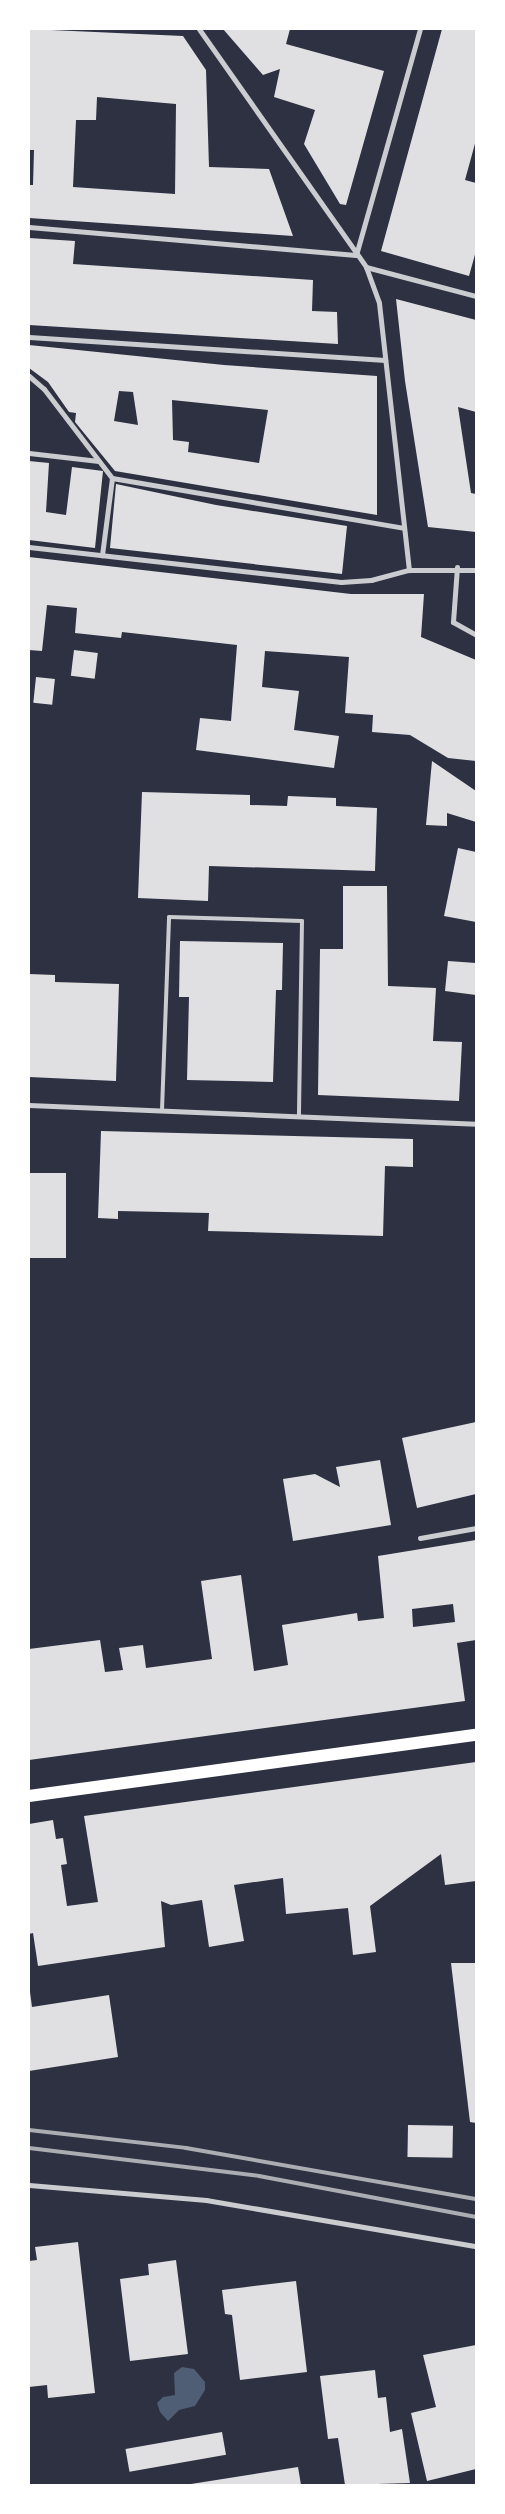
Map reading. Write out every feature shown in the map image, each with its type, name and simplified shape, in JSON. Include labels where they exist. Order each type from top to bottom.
[{"type":"main road","points":[[29,1796],[476,1735]]},
{"type":"street","points":[[199,29],[366,267],[379,303],[409,570]]},
{"type":"street","points":[[356,255],[420,29]]},
{"type":"street","points":[[29,228],[356,255]]},
{"type":"street","points":[[366,267],[476,296]]},
{"type":"street","points":[[29,337],[385,360]]},
{"type":"street","points":[[29,376],[44,388],[112,478],[404,528]]},
{"type":"street","points":[[29,453],[99,462]]},
{"type":"street","points":[[102,555],[112,478]]},
{"type":"street","points":[[29,547],[340,582],[371,580],[409,570],[456,567],[476,570]]},
{"type":"street","points":[[456,567],[453,622],[476,635]]},
{"type":"street","points":[[29,1105],[476,1124]]},
{"type":"street","points":[[420,1538],[476,1528]]},
{"type":"street","points":[[29,2184],[206,2200],[476,2246]]},
{"type":"lane","points":[[162,1110],[168,917],[302,921],[298,1117]]},
{"type":"water","points":[[182,2367],[194,2369],[205,2382],[205,2390],[195,2406],[179,2410],[168,2421],[160,2412],[157,2403],[163,2397],[175,2395],[174,2373]]},
{"type":"building","points":[[29,29],[183,36],[206,70],[209,167],[269,169],[293,236],[29,218],[29,185],[33,185],[34,150],[29,150]],"holes":[[[97,97],[176,104],[175,194],[73,187],[76,120],[96,120]]]},
{"type":"building","points":[[223,29],[290,29],[286,44],[384,71],[346,205],[340,204],[304,144],[315,110],[274,97],[280,69],[263,75]]},
{"type":"building","points":[[442,29],[476,29],[476,140],[465,180],[476,183],[476,251],[469,276],[381,251]]},
{"type":"building","points":[[29,238],[75,241],[73,264],[313,280],[312,311],[337,312],[338,344],[29,325]]},
{"type":"building","points":[[396,299],[476,320],[476,412],[458,407],[471,493],[476,494],[476,532],[428,527],[405,381]]},
{"type":"building","points":[[29,345],[224,365],[377,376],[377,515],[115,471],[75,422],[76,413],[69,412],[48,382],[29,368]],"holes":[[[119,391],[133,392],[138,425],[114,421]],[[172,400],[268,410],[259,463],[188,452],[189,442],[173,440]]]},
{"type":"building","points":[[29,461],[49,463],[46,512],[66,515],[72,467],[103,471],[95,548],[29,540]]},
{"type":"building","points":[[116,484],[216,505],[347,526],[342,574],[110,548]]},
{"type":"building","points":[[29,557],[351,594],[424,594],[421,637],[476,660],[476,761],[448,758],[410,735],[372,732],[373,715],[345,713],[349,657],[265,651],[262,687],[299,691],[294,730],[339,736],[334,768],[196,750],[200,718],[231,721],[237,645],[122,632],[121,638],[75,633],[77,608],[47,605],[42,651],[29,650]]},
{"type":"building","points":[[74,650],[98,653],[95,679],[71,676]]},
{"type":"building","points":[[36,677],[55,679],[52,705],[33,703]]},
{"type":"building","points":[[432,761],[476,791],[476,822],[447,813],[447,826],[426,825]]},
{"type":"building","points":[[142,792],[250,795],[250,805],[287,806],[288,796],[336,798],[336,806],[377,808],[375,871],[209,866],[208,901],[138,898]]},
{"type":"building","points":[[458,848],[476,852],[476,922],[444,916]]},
{"type":"building","points":[[343,886],[387,886],[388,986],[436,988],[433,1041],[462,1042],[459,1101],[318,1095],[320,949],[343,949]]},
{"type":"building","points":[[180,941],[283,943],[282,990],[276,990],[273,1082],[187,1080],[189,997],[179,997]]},
{"type":"building","points":[[448,961],[476,963],[476,995],[445,991]]},
{"type":"building","points":[[29,974],[55,975],[55,982],[119,984],[116,1081],[29,1077]]},
{"type":"building","points":[[101,1131],[413,1139],[413,1167],[385,1166],[383,1236],[208,1231],[209,1213],[118,1211],[118,1219],[98,1218]]},
{"type":"building","points":[[29,1173],[66,1173],[66,1258],[29,1258]]},
{"type":"building","points":[[476,1422],[476,1494],[417,1508],[402,1438]]},
{"type":"building","points":[[380,1460],[391,1525],[293,1541],[283,1479],[315,1474],[340,1487],[336,1467]]},
{"type":"building","points":[[476,1540],[476,1640],[457,1643],[465,1701],[29,1760],[29,1649],[100,1640],[105,1672],[123,1670],[119,1648],[143,1645],[146,1668],[212,1659],[201,1581],[241,1575],[254,1671],[288,1665],[282,1625],[357,1613],[358,1621],[384,1618],[378,1556]],"holes":[[[453,1604],[455,1622],[413,1627],[412,1609]]]},
{"type":"building","points":[[476,1762],[476,1881],[445,1885],[441,1854],[370,1906],[376,1952],[353,1955],[348,1908],[286,1914],[283,1878],[234,1885],[244,1941],[209,1947],[202,1900],[171,1905],[161,1901],[165,1947],[38,1966],[33,1933],[29,1934],[29,1824],[53,1820],[56,1839],[63,1838],[67,1864],[61,1865],[67,1906],[98,1902],[84,1816]]},
{"type":"building","points":[[451,1963],[476,1963],[476,2123],[470,2122]]},
{"type":"building","points":[[30,1992],[32,2007],[109,1995],[118,2057],[29,2071]]},
{"type":"building","points":[[408,2125],[453,2126],[452,2158],[407,2157]]},
{"type":"building","points":[[78,2242],[95,2393],[48,2398],[47,2385],[29,2387],[29,2261],[37,2260],[35,2247]]},
{"type":"building","points":[[176,2260],[188,2354],[130,2361],[120,2279],[149,2275],[148,2264]]},
{"type":"building","points":[[296,2281],[307,2372],[240,2380],[232,2315],[225,2314],[222,2290]]},
{"type":"building","points":[[476,2345],[476,2469],[427,2481],[411,2413],[436,2407],[423,2355]]},
{"type":"building","points":[[375,2370],[378,2398],[386,2397],[390,2432],[402,2429],[410,2483],[345,2485],[338,2438],[328,2439],[320,2376]]},
{"type":"building","points":[[222,2432],[226,2455],[129,2472],[125,2449]]},
{"type":"building","points":[[298,2467],[301,2485],[191,2485],[191,2484]]},
{"type":"railway","points":[[29,2130],[186,2148],[476,2199]]},
{"type":"railway","points":[[29,2148],[259,2176],[476,2217]]}]
